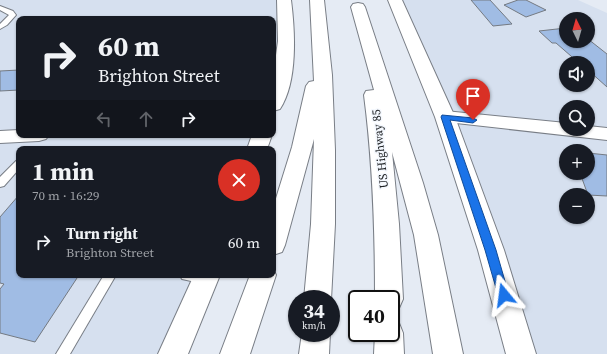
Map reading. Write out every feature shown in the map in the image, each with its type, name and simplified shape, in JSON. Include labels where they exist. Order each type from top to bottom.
[{"type":"main road","points":[[276,98],[284,72],[287,44],[284,0]]},
{"type":"main road","points":[[317,0],[326,131],[324,201],[319,290]]},
{"type":"main road","points":[[395,0],[445,117],[491,250],[521,354]]},
{"type":"main road","points":[[357,4],[412,183],[426,235],[448,354]]},
{"type":"main road","name":"US Highway 85","points":[[357,4],[381,145],[387,224],[389,290]]},
{"type":"main road","points":[[276,236],[294,180],[311,112],[321,42]]},
{"type":"main road","points":[[173,354],[198,278]]},
{"type":"main road","points":[[235,354],[262,278]]},
{"type":"main road","points":[[314,354],[315,342]]},
{"type":"main road","points":[[389,342],[389,354]]},
{"type":"street","points":[[445,117],[607,134]]},
{"type":"street","points":[[0,137],[16,136]]},
{"type":"lane","points":[[0,8],[11,12],[14,16],[0,27]]},
{"type":"lane","points":[[2,178],[16,166]]},
{"type":"lane","points":[[63,354],[108,278]]},
{"type":"shaded area","points":[[0,0],[284,0],[276,76],[276,16],[16,16],[16,138],[261,138],[258,146],[16,146],[16,278],[206,278],[173,354],[0,354]]},
{"type":"shaded area","points":[[395,0],[578,0],[607,13],[607,354],[521,354]]},
{"type":"building","points":[[471,0],[490,0],[512,24],[493,26]]},
{"type":"building","points":[[518,0],[526,0],[546,10],[526,17],[504,5]]},
{"type":"building","points":[[559,29],[559,46],[556,43],[552,43],[539,31]]},
{"type":"building","points":[[595,45],[607,54],[607,87],[595,76],[595,56],[571,56],[562,48],[595,48]]},
{"type":"building","points":[[16,70],[16,90],[0,91],[0,71]]},
{"type":"building","points":[[595,154],[607,155],[607,196],[595,195],[595,188],[585,188],[583,180],[595,180]]},
{"type":"building","points":[[16,198],[16,278],[77,278],[35,342],[0,333],[0,289],[4,284],[0,283],[0,217]]},
{"type":"route","points":[[473,120],[445,117],[491,250],[504,295]]}]
